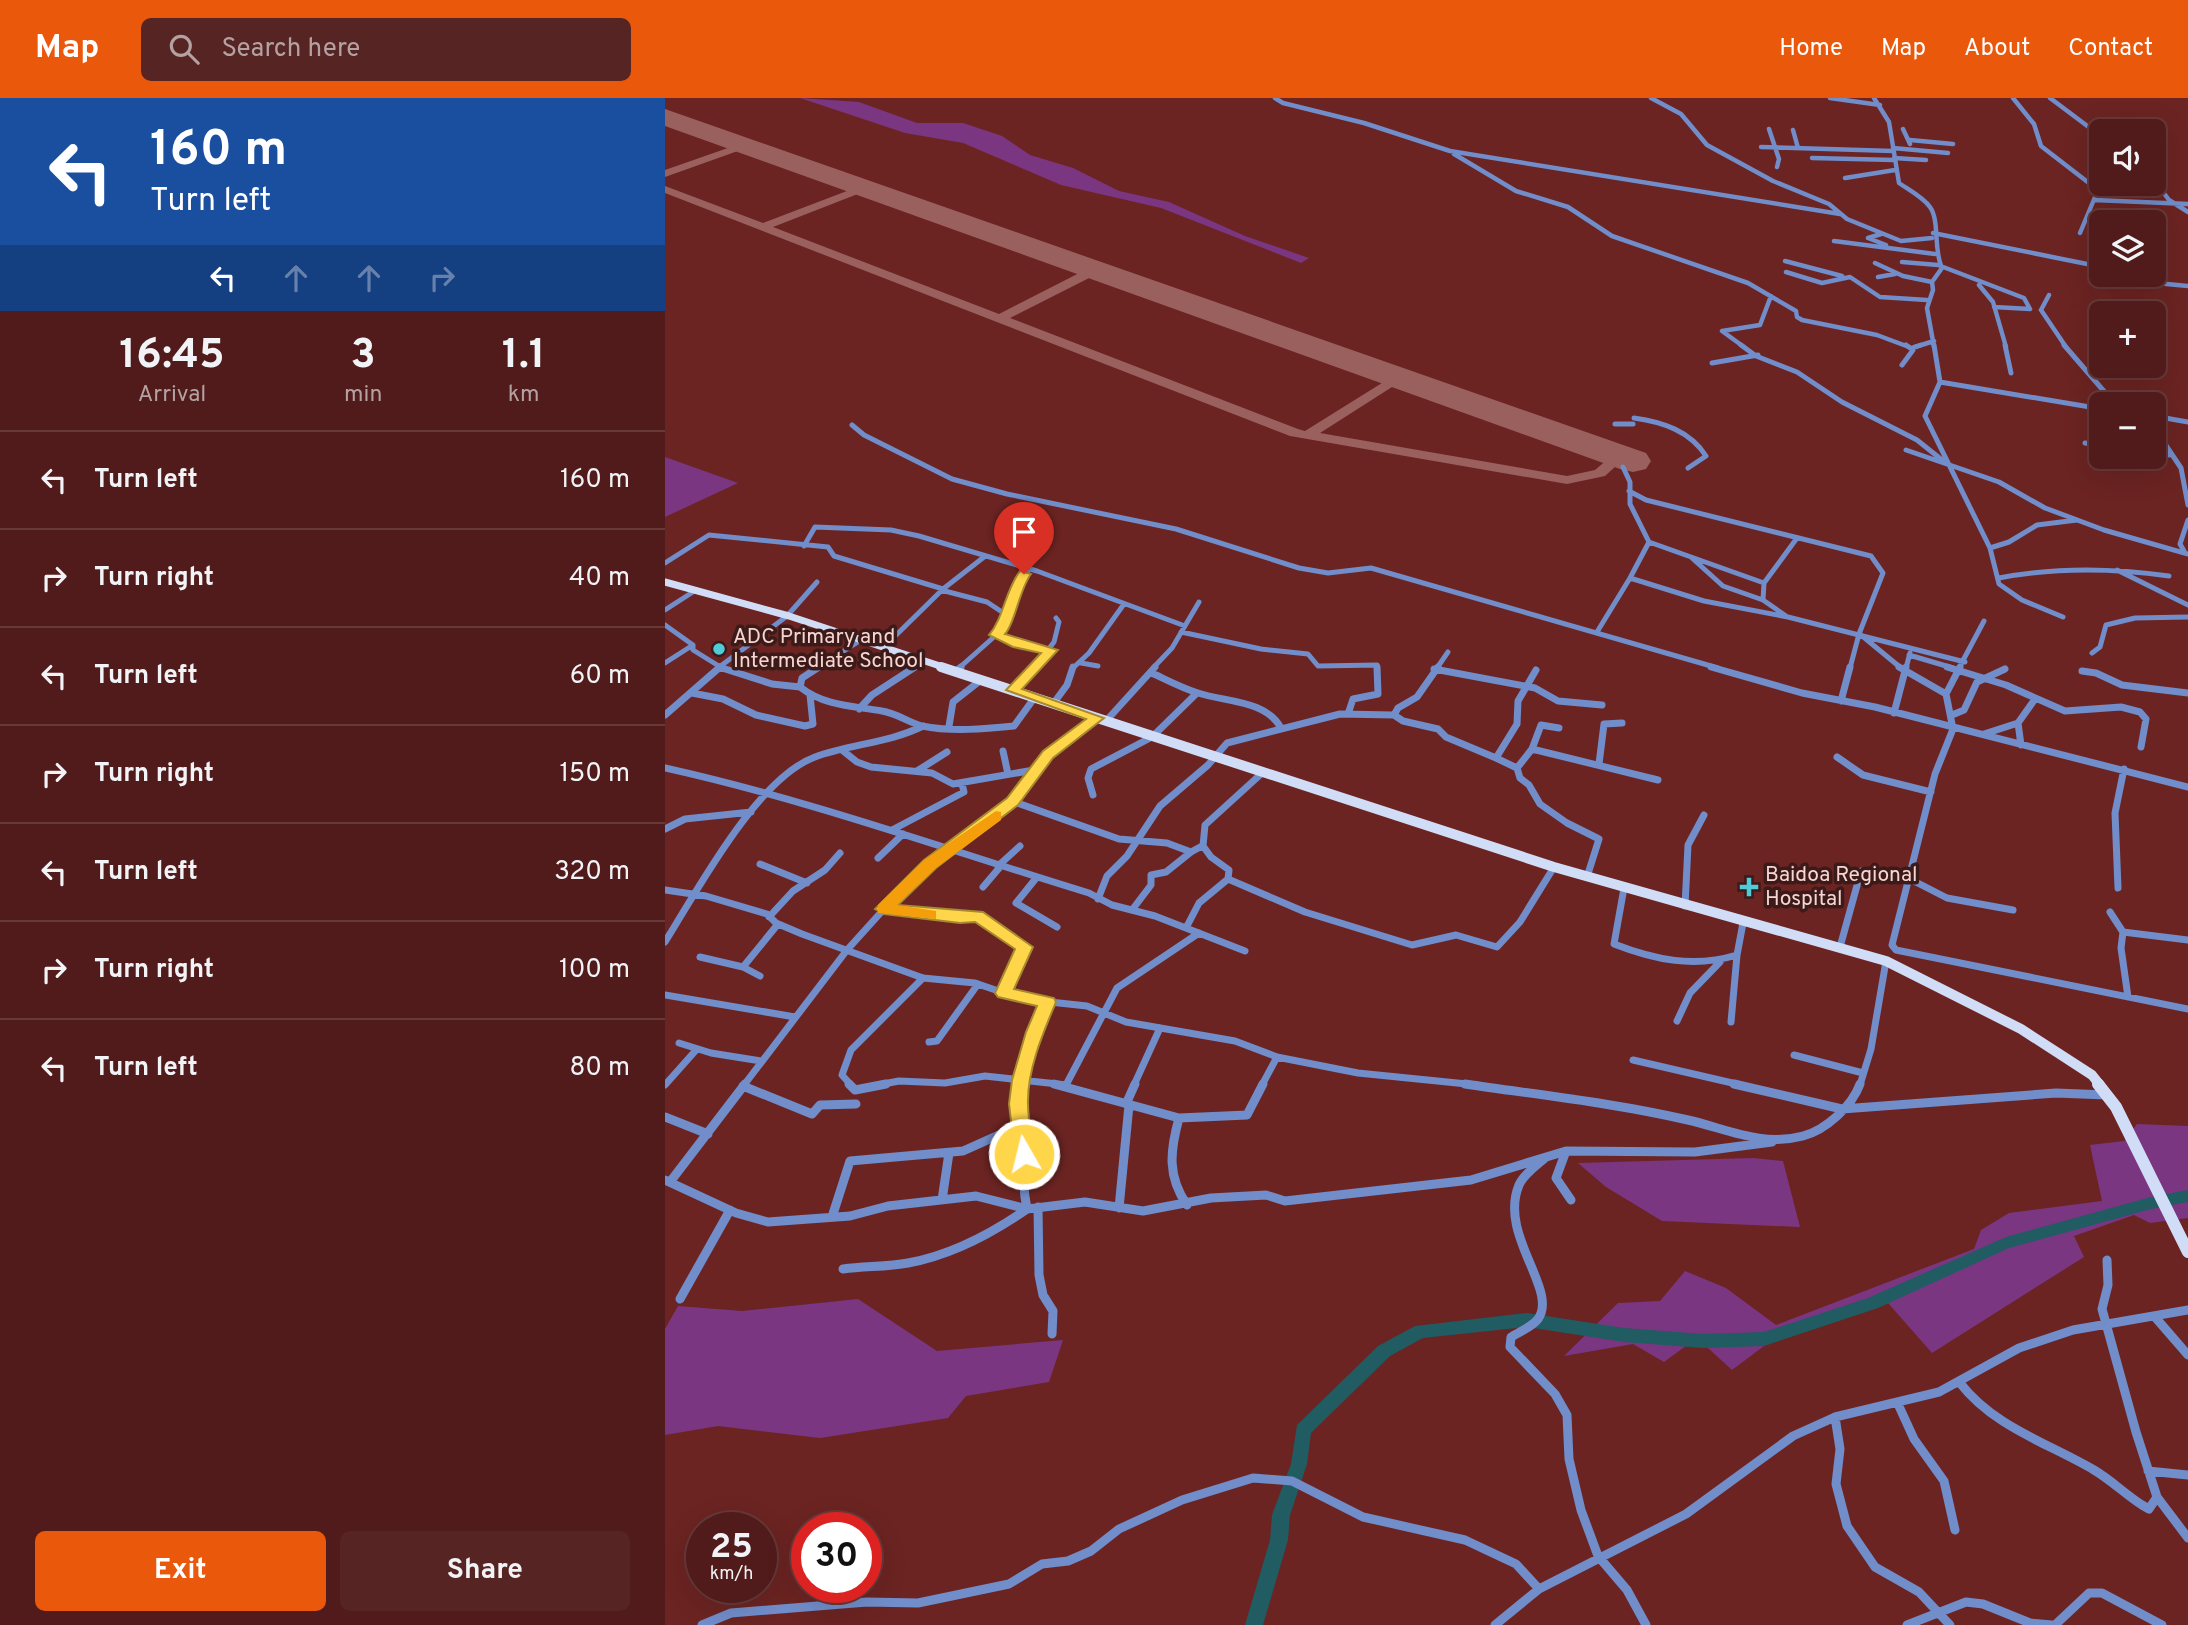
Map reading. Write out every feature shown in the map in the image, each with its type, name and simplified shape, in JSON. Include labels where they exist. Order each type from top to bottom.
[{"type":"main road","points":[[665,582],[786,615],[1261,774],[1554,867],[1743,923],[1886,961],[2050,1046],[2092,1075],[2108,1095],[2175,1221],[2188,1252]]},
{"type":"street","points":[[1275,98],[1274,100],[1283,103],[1364,123],[1450,151],[1840,214],[1882,234],[1908,242],[1933,236],[2089,265]]},
{"type":"street","points":[[1651,98],[1681,114],[1707,145],[1773,181],[1829,204],[1840,214]]},
{"type":"street","points":[[1830,98],[1880,105]]},
{"type":"street","points":[[1874,98],[1889,122],[1899,183],[1931,208],[1936,220],[1933,236],[1935,254],[1942,268]]},
{"type":"street","points":[[2013,98],[2033,124],[2041,146],[2078,177],[2096,188],[2094,200],[2080,233]]},
{"type":"street","points":[[2050,98],[2089,127]]},
{"type":"street","points":[[1903,129],[1910,140],[1911,149]]},
{"type":"street","points":[[1769,130],[1779,159],[1777,167]]},
{"type":"street","points":[[1793,130],[1798,148]]},
{"type":"street","points":[[1910,140],[1953,144]]},
{"type":"street","points":[[1761,147],[1911,149],[1948,153]]},
{"type":"street","points":[[1450,151],[1516,191],[1568,207],[1612,236],[1668,258],[1728,275],[1796,311],[1797,317],[1802,320],[1859,333],[1884,335],[1912,348]]},
{"type":"street","points":[[1812,158],[1926,160]]},
{"type":"street","points":[[1851,159],[1855,176]]},
{"type":"street","points":[[1845,178],[1895,170]]},
{"type":"street","points":[[2166,194],[2174,204],[2188,212]]},
{"type":"street","points":[[2094,200],[2188,204]]},
{"type":"street","points":[[1882,234],[1868,238],[1901,250]]},
{"type":"street","points":[[1834,241],[1935,254]]},
{"type":"street","points":[[1785,261],[1850,277],[1880,297],[1927,300]]},
{"type":"street","points":[[1902,262],[1942,268],[2024,298],[2030,309]]},
{"type":"street","points":[[1875,263],[1896,274],[1932,282]]},
{"type":"street","points":[[1942,268],[1932,282],[1933,290],[1927,300],[1940,382],[1925,416],[1990,548],[1999,584],[2022,600],[2063,617]]},
{"type":"street","points":[[1786,272],[1822,283],[1843,276]]},
{"type":"street","points":[[1878,277],[1896,274]]},
{"type":"street","points":[[1972,280],[1988,290],[2011,373]]},
{"type":"street","points":[[2166,284],[2188,286]]},
{"type":"street","points":[[2041,310],[2049,295]]},
{"type":"street","points":[[1771,296],[1760,325],[1722,331],[1748,351],[1797,372],[1842,402],[1917,440],[1946,462]]},
{"type":"street","points":[[1994,307],[2041,310]]},
{"type":"street","points":[[2041,310],[2069,352],[2104,392]]},
{"type":"street","points":[[1723,332],[1758,355]]},
{"type":"street","points":[[1902,365],[1912,348],[1934,341]]},
{"type":"street","points":[[1748,351],[1758,355]]},
{"type":"street","points":[[1712,363],[1758,355]]},
{"type":"street","points":[[1940,382],[2089,407]]},
{"type":"street","points":[[2166,418],[2188,422]]},
{"type":"street","points":[[1615,424],[1647,419],[1694,439],[1706,456],[1688,468]]},
{"type":"street","points":[[852,425],[864,435],[968,484],[1175,529],[1299,568],[1328,573],[1371,568],[1803,693],[2124,769],[2188,787]]},
{"type":"street","points":[[2085,443],[2089,444]]},
{"type":"street","points":[[2166,447],[2181,468],[2188,505]]},
{"type":"street","points":[[1906,450],[1999,482],[2045,508],[2126,537],[2186,552]]},
{"type":"street","points":[[2166,455],[2171,455]]},
{"type":"street","points":[[2181,468],[2188,466]]},
{"type":"street","points":[[1623,467],[1630,482],[1633,512],[1649,542],[1764,583]]},
{"type":"street","points":[[1629,491],[1646,500],[1858,551],[1879,564],[1883,573],[1859,634],[1841,701]]},
{"type":"street","points":[[1990,548],[2012,543],[2033,527],[2063,525],[2078,520]]},
{"type":"street","points":[[2186,552],[2180,544],[2188,520]]},
{"type":"street","points":[[804,546],[815,527],[882,530],[919,536],[1029,570],[1124,604],[1183,629],[1261,649],[1308,654],[1318,666],[1377,665],[1378,694],[1353,699],[1348,714]]},
{"type":"street","points":[[665,563],[709,536],[780,540],[804,546],[828,547],[834,556],[987,602],[1005,614]]},
{"type":"street","points":[[1763,600],[1764,583],[1797,538]]},
{"type":"street","points":[[1598,632],[1649,542]]},
{"type":"street","points":[[884,647],[942,589],[984,557]]},
{"type":"street","points":[[1692,558],[1706,576],[1723,587],[1743,597],[1763,600],[1788,617]]},
{"type":"street","points":[[956,671],[1004,628],[1005,614],[1012,605],[1016,585],[1029,570]]},
{"type":"street","points":[[1999,578],[2029,571],[2116,570],[2169,576]]},
{"type":"street","points":[[2116,570],[2144,587],[2170,594],[2188,605]]},
{"type":"street","points":[[1630,578],[1704,601],[1788,617],[1912,646],[1965,662]]},
{"type":"street","points":[[665,715],[786,615],[817,582]]},
{"type":"street","points":[[665,610],[696,590]]},
{"type":"street","points":[[1199,602],[1152,673],[1140,681],[1102,720],[1068,737],[1034,770],[1013,801],[952,850],[930,864],[884,909],[847,950],[708,1134],[668,1181],[730,1210],[768,1222],[832,1217],[976,1196],[1027,1209],[1085,1202],[1143,1211],[1187,1205],[1211,1198],[1266,1195],[1285,1202],[1439,1185],[1471,1180],[1566,1151],[1596,1149],[1694,1154],[1744,1149],[1776,1140],[1805,1136],[1837,1117],[1859,1088],[1886,961]]},
{"type":"street","points":[[1081,663],[1095,645],[1104,626],[1124,604]]},
{"type":"street","points":[[2092,653],[2100,647],[2106,625],[2135,618],[2188,617]]},
{"type":"street","points":[[1013,690],[1051,650],[1059,636],[1059,622],[1056,618]]},
{"type":"street","points":[[1946,694],[1984,621]]},
{"type":"street","points":[[665,625],[693,645],[693,650],[720,668],[755,676],[782,689],[800,687],[810,695],[859,709],[884,711],[923,726],[1006,729],[1014,726],[1035,697]]},
{"type":"street","points":[[1859,634],[1905,672],[1946,694],[1952,715],[1952,729],[1931,792],[1892,945],[1896,950],[2188,1009]]},
{"type":"street","points":[[996,635],[1018,644],[1051,650]]},
{"type":"street","points":[[800,687],[802,677],[861,640]]},
{"type":"street","points":[[665,663],[693,645]]},
{"type":"street","points":[[1894,713],[1912,646]]},
{"type":"street","points":[[1394,715],[1398,708],[1417,697],[1448,652]]},
{"type":"street","points":[[1909,655],[2007,684],[2065,711],[2121,707],[2140,712],[2146,719],[2141,747]]},
{"type":"street","points":[[859,709],[872,695],[924,661]]},
{"type":"street","points":[[1053,704],[1067,685],[1074,665],[1081,663],[1098,666]]},
{"type":"street","points":[[1434,669],[1526,686],[1551,700],[1602,705]]},
{"type":"street","points":[[1952,715],[1964,710],[1973,685],[1980,677],[2005,669]]},
{"type":"street","points":[[1496,758],[1517,724],[1518,701],[1536,670]]},
{"type":"street","points":[[2082,671],[2096,673],[2122,685],[2188,693]]},
{"type":"street","points":[[1152,673],[1197,693],[1262,709],[1275,717],[1281,728]]},
{"type":"street","points":[[949,726],[953,702],[981,680]]},
{"type":"street","points":[[692,693],[723,699],[756,715],[805,726],[813,724],[810,695]]},
{"type":"street","points":[[1093,795],[1088,778],[1091,769],[1152,737],[1197,693]]},
{"type":"street","points":[[1980,735],[2018,723],[2035,699]]},
{"type":"street","points":[[1098,899],[1107,876],[1127,856],[1160,806],[1213,758],[1218,750],[1234,740],[1348,714],[1394,715],[1403,721],[1438,729],[1446,737],[1517,768],[1520,778],[1529,785],[1540,804],[1567,824],[1599,839],[1587,877]]},
{"type":"street","points":[[1599,764],[1604,724],[1622,723]]},
{"type":"street","points":[[2018,723],[2021,745]]},
{"type":"street","points":[[1517,768],[1532,750],[1541,725],[1559,728]]},
{"type":"street","points":[[665,942],[751,812],[799,765],[813,757],[907,734],[923,726]]},
{"type":"street","points":[[842,750],[857,763],[874,768],[943,775],[953,784],[1034,770]]},
{"type":"street","points":[[1532,750],[1658,780]]},
{"type":"street","points":[[1003,751],[1007,774]]},
{"type":"street","points":[[917,771],[947,752]]},
{"type":"street","points":[[1836,757],[1863,775],[1931,792]]},
{"type":"street","points":[[665,768],[769,794],[892,830],[1089,893],[1098,899],[1245,951]]},
{"type":"street","points":[[2118,888],[2113,825],[2116,795],[2124,769]]},
{"type":"street","points":[[1186,928],[1199,903],[1228,879],[1229,870],[1210,857],[1202,846],[1200,834],[1205,825],[1261,774]]},
{"type":"street","points":[[892,830],[964,792],[962,784]]},
{"type":"street","points":[[1013,801],[1119,839],[1167,843],[1191,852]]},
{"type":"street","points":[[665,829],[685,819],[751,812]]},
{"type":"street","points":[[1685,906],[1688,845],[1705,815]]},
{"type":"street","points":[[878,858],[903,835]]},
{"type":"street","points":[[982,887],[1020,846]]},
{"type":"street","points":[[1132,910],[1150,885],[1150,875],[1166,872],[1202,846]]},
{"type":"street","points":[[769,916],[793,891],[825,870],[840,853]]},
{"type":"street","points":[[760,864],[807,883]]},
{"type":"street","points":[[1228,879],[1305,912],[1412,945],[1455,935],[1497,947],[1520,922],[1554,867]]},
{"type":"street","points":[[1840,947],[1861,871]]},
{"type":"street","points":[[1037,877],[1016,903],[1057,927]]},
{"type":"street","points":[[1910,879],[1947,898],[2013,910]]},
{"type":"street","points":[[1625,888],[1614,944],[1667,962],[1720,962],[1737,955]]},
{"type":"street","points":[[665,890],[695,895],[769,916],[778,924],[923,978],[978,984],[1004,993],[1103,1011],[1126,1022],[1235,1041],[1277,1057],[1358,1073],[1448,1081],[1593,1103],[1689,1120],[1745,1137],[1776,1140]]},
{"type":"street","points":[[884,909],[960,918],[977,916],[991,922],[1025,947],[1004,993]]},
{"type":"street","points":[[2110,912],[2123,932],[2127,997]]},
{"type":"street","points":[[1731,1022],[1738,937],[1743,923]]},
{"type":"street","points":[[743,967],[778,924]]},
{"type":"street","points":[[2123,932],[2188,940]]},
{"type":"street","points":[[1066,1086],[1117,988],[1199,933]]},
{"type":"street","points":[[700,957],[743,967],[760,976]]},
{"type":"street","points":[[1677,1021],[1690,993],[1720,962]]},
{"type":"street","points":[[743,1086],[812,1114],[820,1105],[857,1106],[855,1090],[842,1075],[852,1050],[923,978]]},
{"type":"street","points":[[929,1042],[937,1041],[947,1030],[978,984]]},
{"type":"street","points":[[665,995],[795,1017]]},
{"type":"street","points":[[1027,1209],[1021,1181],[1024,1137],[1018,1104],[1021,1080],[1034,1032],[1047,1002]]},
{"type":"street","points":[[1119,1208],[1127,1104],[1160,1028]]},
{"type":"street","points":[[678,1043],[761,1061]]},
{"type":"street","points":[[665,1085],[698,1049]]},
{"type":"street","points":[[1794,1055],[1863,1073]]},
{"type":"street","points":[[855,1090],[899,1081],[944,1083],[985,1076],[1066,1086],[1179,1118],[1247,1115],[1277,1057]]},
{"type":"street","points":[[1633,1060],[1842,1110],[1875,1104],[1972,1101],[2051,1091],[2108,1095]]},
{"type":"street","points":[[665,1117],[708,1134]]},
{"type":"street","points":[[1179,1118],[1170,1147],[1173,1188],[1187,1205]]},
{"type":"street","points":[[832,1217],[850,1161],[949,1153],[972,1147],[1021,1125]]},
{"type":"street","points":[[1566,1151],[1556,1178],[1571,1200]]},
{"type":"street","points":[[942,1200],[949,1153]]},
{"type":"street","points":[[1548,1155],[1520,1183],[1513,1213],[1517,1235],[1540,1287],[1544,1307],[1537,1321],[1510,1337],[1510,1347],[1555,1394],[1567,1415],[1569,1459],[1581,1510],[1598,1556],[1627,1590],[1646,1625]]},
{"type":"street","points":[[1038,1207],[1039,1275],[1043,1296],[1053,1311],[1052,1334]]},
{"type":"street","points":[[843,1269],[908,1264],[934,1256],[1008,1223],[1027,1209]]},
{"type":"street","points":[[680,1300],[714,1234],[730,1210]]},
{"type":"street","points":[[2108,1260],[2108,1285],[2102,1309],[2105,1325],[2157,1497],[2188,1538]]},
{"type":"street","points":[[1495,1625],[1539,1590],[1598,1556],[1686,1514],[1703,1499],[1728,1486],[1793,1436],[1835,1417],[1898,1404],[1960,1383],[2019,1348],[2073,1330],[2188,1310]]},
{"type":"street","points":[[2155,1317],[2188,1355]]},
{"type":"street","points":[[1960,1383],[1979,1404],[2097,1471],[2136,1503],[2149,1509],[2157,1497]]},
{"type":"street","points":[[1898,1404],[1914,1439],[1944,1481],[1955,1530]]},
{"type":"street","points":[[1835,1417],[1840,1449],[1836,1484],[1847,1527],[1875,1567],[1919,1592],[1950,1625]]},
{"type":"street","points":[[2148,1471],[2188,1475]]},
{"type":"street","points":[[702,1625],[731,1613],[867,1602],[918,1604],[1009,1584],[1042,1564],[1068,1561],[1091,1551],[1119,1529],[1182,1500],[1253,1478],[1292,1481],[1363,1517],[1465,1540],[1516,1564],[1539,1590]]},
{"type":"street","points":[[1907,1625],[1937,1611],[1966,1602],[1983,1604],[2029,1623],[2053,1625],[2089,1593],[2102,1593],[2162,1625]]},
{"type":"shaded area","points":[[800,98],[859,102],[917,123],[963,123],[1002,136],[1030,155],[1073,168],[1119,191],[1169,202],[1245,236],[1309,258],[1301,263],[1161,208],[1061,185],[963,143],[905,133]]},
{"type":"shaded area","points":[[665,457],[738,483],[665,517]]},
{"type":"shaded area","points":[[2137,1124],[2188,1126],[2188,1218],[2150,1223],[2134,1215],[2074,1236],[2084,1257],[1932,1353],[1888,1303],[1776,1337],[1732,1370],[1697,1338],[1664,1362],[1633,1344],[1564,1356],[1618,1303],[1660,1301],[1685,1271],[1726,1288],[1776,1325],[1974,1249],[1981,1230],[2009,1213],[2102,1201],[2090,1145],[2124,1141]]},
{"type":"shaded area","points":[[1753,1158],[1783,1161],[1800,1227],[1662,1221],[1606,1187],[1578,1163]]},
{"type":"shaded area","points":[[858,1299],[937,1351],[1063,1340],[1049,1382],[966,1396],[948,1418],[820,1438],[718,1426],[665,1435],[665,1329],[678,1306],[742,1311]]},
{"type":"waterway","points":[[1254,1625],[1279,1540],[1281,1515],[1299,1464],[1303,1430],[1384,1351],[1421,1331],[1527,1320],[1624,1335],[1703,1341],[1764,1339],[1872,1303],[2006,1243],[2151,1203],[2188,1196]]},
{"type":"taxiway","points":[[665,174],[745,145]]},
{"type":"taxiway","points":[[765,226],[864,188]]},
{"type":"taxiway","points":[[665,189],[1295,433],[1567,480],[1600,473],[1620,456]]},
{"type":"taxiway","points":[[1001,318],[1095,270]]},
{"type":"taxiway","points":[[1308,435],[1398,377]]},
{"type":"runway","points":[[665,117],[1633,461]]},
{"type":"slow traffic","points":[[930,915],[884,909],[930,864],[996,816]]},
{"type":"place","name":"ADC Primary and Intermediate School","points":[[719,649]]},
{"type":"place","name":"Baidoa Regional Hospital","points":[[1749,887]]},
{"type":"route","points":[[1024,574],[1016,585],[1012,605],[1005,614],[1004,628],[996,635],[1018,644],[1051,650],[1013,690],[1097,718],[1068,737],[1048,755],[1013,801],[952,850],[930,864],[884,909],[960,918],[977,916],[991,922],[1025,947],[1004,993],[1022,999],[1047,1002],[1034,1032],[1021,1080],[1018,1104],[1024,1154]]}]
